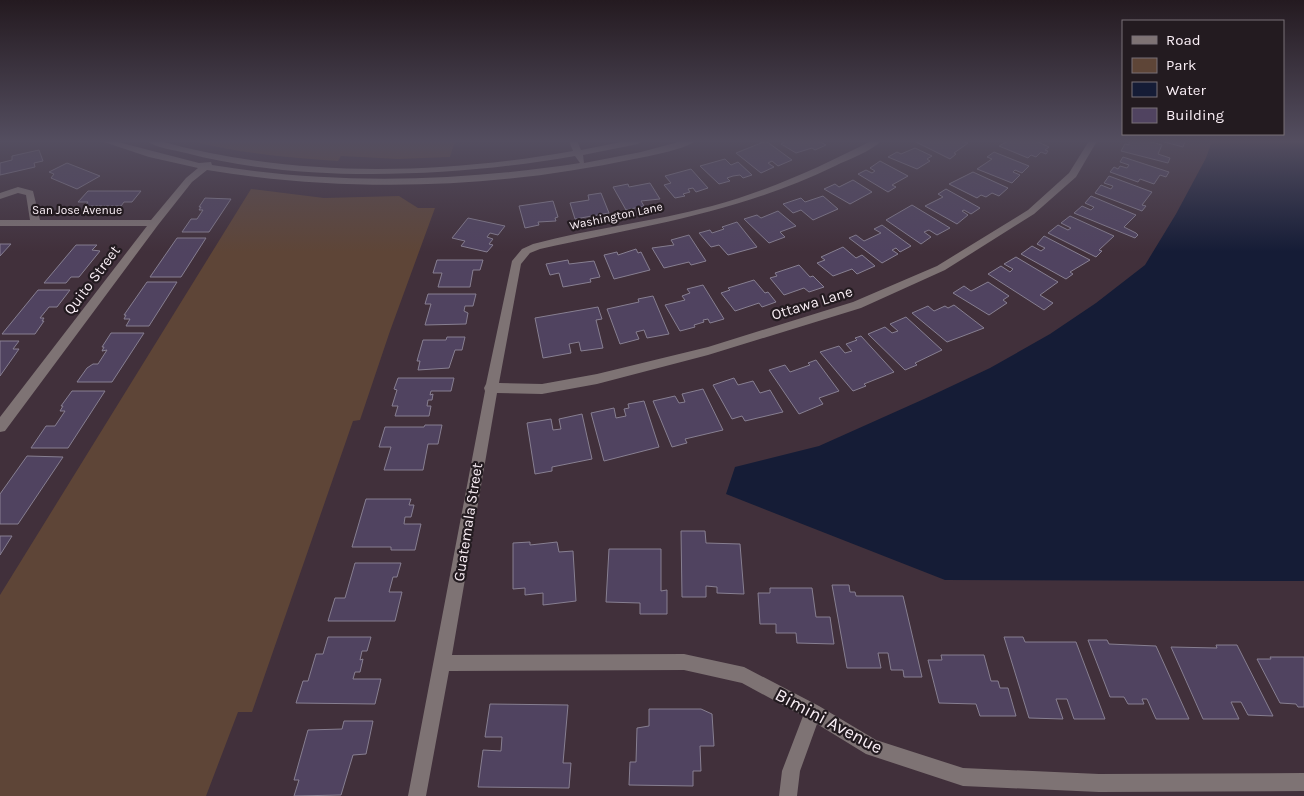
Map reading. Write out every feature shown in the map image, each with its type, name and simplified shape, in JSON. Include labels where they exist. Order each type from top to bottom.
[{"type":"street","name":"Quito Street","points":[[0,427],[154,222],[191,178]]},
{"type":"street","points":[[279,178],[353,182],[436,181],[464,178]]},
{"type":"street","name":"Washington Lane","points":[[526,251],[537,246],[694,213],[742,200],[799,178]]},
{"type":"street","name":"Ottawa Lane","points":[[490,388],[542,389],[597,379],[708,351],[857,306],[941,268],[1030,212],[1068,178]]},
{"type":"street","points":[[0,196],[18,190],[30,193],[35,222]]},
{"type":"street","name":"San Jose Avenue","points":[[0,223],[154,222]]},
{"type":"street","name":"Guatemala Street","points":[[417,796],[444,663],[490,388],[516,263],[526,251]]},
{"type":"street","name":"Bimini Avenue","points":[[444,663],[684,662],[744,675],[812,712],[872,748],[963,777],[1098,783],[1304,782]]},
{"type":"street","points":[[788,796],[791,771],[812,712]]},
{"type":"green space","points":[[251,189],[324,198],[399,196],[418,208],[435,208],[360,420],[353,421],[252,712],[238,712],[206,796],[0,796],[0,595]]},
{"type":"water","points":[[1195,178],[1304,178],[1304,581],[945,580],[726,494],[735,467],[819,446],[990,368],[1050,334],[1096,303],[1145,265]]},
{"type":"building","points":[[51,178],[96,178],[77,189]]},
{"type":"building","points":[[667,178],[699,178],[708,188],[696,192],[693,188],[688,189],[690,192],[683,194],[685,196],[675,198],[664,185],[671,183]]},
{"type":"building","points":[[713,178],[727,178],[730,181],[719,184]]},
{"type":"building","points":[[865,178],[904,178],[892,185],[896,187],[888,192]]},
{"type":"building","points":[[961,178],[986,178],[1008,188],[999,196],[992,193],[986,197],[981,195],[977,198],[949,184]]},
{"type":"building","points":[[1000,178],[1017,178],[1012,183]]},
{"type":"building","points":[[1107,178],[1115,178],[1152,192],[1142,205],[1146,206],[1142,211],[1095,193],[1101,185],[1111,189],[1113,186],[1104,183]]},
{"type":"building","points":[[1127,178],[1158,178],[1154,184],[1140,179],[1138,182]]},
{"type":"building","points":[[853,180],[872,192],[850,204],[824,189],[835,184],[839,187]]},
{"type":"building","points":[[650,183],[660,199],[641,201],[644,206],[626,210],[613,187],[628,184],[629,187]]},
{"type":"building","points":[[946,189],[980,208],[971,214],[964,210],[962,211],[968,215],[957,224],[925,206],[943,197],[938,194]]},
{"type":"building","points":[[88,191],[141,191],[132,202],[124,202],[121,206],[85,206],[88,202],[78,202]]},
{"type":"building","points":[[601,193],[609,213],[575,219],[570,203],[589,200],[588,195]]},
{"type":"building","points":[[823,196],[838,209],[813,220],[801,210],[793,213],[783,204],[801,198],[805,202]]},
{"type":"building","points":[[1091,196],[1136,215],[1124,227],[1138,235],[1135,238],[1074,213],[1082,206],[1091,210],[1094,207],[1085,203]]},
{"type":"building","points":[[205,198],[231,199],[209,232],[182,232],[191,219],[197,219],[203,210],[199,210],[201,207],[199,207]]},
{"type":"building","points":[[553,201],[558,217],[555,218],[556,221],[538,222],[539,225],[525,228],[519,206]]},
{"type":"building","points":[[912,205],[950,228],[937,235],[929,230],[924,232],[931,237],[921,244],[886,220]]},
{"type":"building","points":[[778,211],[796,226],[780,232],[785,237],[769,243],[744,219],[757,215],[761,218]]},
{"type":"building","points":[[1070,216],[1114,236],[1099,250],[1102,251],[1096,257],[1048,233],[1058,225],[1068,230],[1071,228],[1061,223]]},
{"type":"building","points":[[468,218],[505,226],[498,235],[490,233],[487,237],[493,239],[489,244],[493,245],[487,252],[461,246],[465,241],[452,238]]},
{"type":"building","points":[[737,222],[757,247],[728,255],[719,245],[711,247],[699,233],[710,230],[712,233]]},
{"type":"building","points":[[882,225],[911,246],[900,252],[896,248],[892,250],[898,254],[882,263],[849,238],[856,235],[864,241],[881,233],[874,229]]},
{"type":"building","points":[[689,235],[706,261],[691,265],[689,262],[664,268],[652,248],[674,245],[671,240]]},
{"type":"building","points":[[1044,236],[1090,260],[1070,272],[1073,274],[1066,279],[1021,254],[1032,246],[1041,251],[1045,248],[1037,244]]},
{"type":"building","points":[[177,238],[206,238],[181,277],[150,277]]},
{"type":"building","points":[[0,244],[11,244],[0,256]]},
{"type":"building","points":[[76,245],[97,245],[92,250],[100,251],[79,277],[71,277],[66,283],[44,283]]},
{"type":"building","points":[[843,247],[856,258],[862,255],[875,266],[857,274],[852,269],[833,276],[817,263],[825,260],[821,257]]},
{"type":"building","points":[[636,249],[638,253],[641,252],[650,270],[614,279],[604,255],[617,252],[618,255]]},
{"type":"building","points":[[1016,257],[1058,282],[1040,295],[1053,303],[1044,310],[988,274],[1001,266],[1010,272],[1013,269],[1004,264]]},
{"type":"building","points":[[437,260],[483,260],[480,270],[473,270],[470,287],[438,287],[442,273],[433,273]]},
{"type":"building","points":[[568,260],[569,264],[594,261],[600,277],[590,279],[591,282],[563,287],[559,273],[550,275],[546,264]]},
{"type":"building","points":[[799,265],[810,277],[813,276],[824,287],[809,292],[804,288],[784,295],[770,278],[777,276],[775,273]]},
{"type":"building","points":[[754,280],[776,302],[762,307],[759,303],[735,311],[721,293],[730,290],[728,288]]},
{"type":"building","points":[[147,282],[177,282],[149,326],[126,326],[130,319],[124,319],[126,315],[124,315]]},
{"type":"building","points":[[988,282],[1009,296],[1003,300],[1007,303],[989,315],[953,293],[964,286],[971,291]]},
{"type":"building","points":[[703,285],[724,319],[710,323],[708,319],[703,320],[704,322],[694,325],[695,327],[680,331],[665,305],[685,300],[682,296],[690,293],[687,289]]},
{"type":"building","points":[[38,290],[70,290],[57,307],[49,307],[40,318],[44,318],[42,321],[44,321],[35,334],[2,334]]},
{"type":"building","points":[[428,294],[476,294],[473,306],[465,306],[464,311],[468,313],[466,324],[425,325],[431,304],[425,304]]},
{"type":"building","points":[[653,296],[669,334],[647,338],[644,330],[636,332],[639,339],[620,344],[607,309],[639,302],[638,299]]},
{"type":"building","points":[[954,305],[984,328],[947,342],[912,313],[928,306],[934,311],[945,306],[948,308]]},
{"type":"building","points":[[598,307],[602,319],[596,320],[603,348],[581,351],[579,342],[569,344],[571,353],[543,358],[535,318]]},
{"type":"building","points":[[906,317],[942,350],[905,370],[868,334],[885,327],[892,333],[898,331],[890,324]]},
{"type":"building","points":[[111,333],[144,333],[112,382],[77,382],[87,368],[93,364],[98,364],[107,350],[102,351],[104,347],[102,347]]},
{"type":"building","points":[[861,336],[894,372],[864,384],[866,386],[853,391],[820,352],[839,346],[845,353],[852,351],[846,344],[857,340],[855,338]]},
{"type":"building","points":[[447,337],[465,337],[462,350],[455,350],[449,368],[418,370],[420,361],[417,361],[423,340],[446,340]]},
{"type":"building","points":[[0,341],[19,341],[13,349],[19,349],[0,376]]},
{"type":"building","points":[[816,360],[839,391],[819,398],[823,404],[799,414],[769,370],[785,365],[790,372],[810,365],[808,363]]},
{"type":"building","points":[[398,378],[454,378],[451,391],[431,391],[430,395],[433,394],[432,400],[428,400],[427,406],[431,406],[429,416],[395,416],[398,406],[392,406],[397,390],[394,389]]},
{"type":"building","points":[[734,378],[738,385],[753,381],[760,393],[770,390],[783,412],[745,421],[742,416],[732,419],[713,385]]},
{"type":"building","points":[[703,389],[723,430],[685,439],[687,443],[672,447],[653,401],[675,396],[679,403],[685,402],[682,394]]},
{"type":"building","points":[[72,391],[105,391],[68,448],[31,448],[46,426],[55,426],[65,411],[60,411],[63,406],[61,406]]},
{"type":"building","points":[[644,401],[659,447],[604,461],[591,413],[614,408],[616,418],[626,416],[624,409],[629,408],[628,404]]},
{"type":"building","points":[[582,414],[592,459],[552,467],[552,471],[535,474],[527,423],[551,419],[553,430],[561,429],[559,419]]},
{"type":"building","points":[[425,425],[442,425],[438,444],[428,444],[423,470],[384,470],[391,447],[379,447],[385,427],[424,427]]},
{"type":"building","points":[[27,456],[63,457],[18,524],[0,524],[0,494]]},
{"type":"building","points":[[366,499],[411,499],[409,505],[414,505],[411,517],[405,517],[404,524],[421,524],[415,550],[391,550],[391,547],[352,547]]},
{"type":"building","points":[[681,531],[705,531],[706,543],[740,544],[744,594],[717,593],[717,587],[706,586],[706,597],[682,597]]},
{"type":"building","points":[[0,536],[12,536],[0,555]]},
{"type":"building","points":[[530,542],[530,545],[557,542],[559,552],[573,551],[576,601],[543,605],[543,593],[525,595],[525,588],[513,589],[513,543]]},
{"type":"building","points":[[609,549],[661,549],[661,591],[667,590],[667,614],[640,614],[640,603],[606,602]]},
{"type":"building","points":[[355,563],[401,563],[397,577],[393,577],[389,592],[402,592],[395,621],[328,621],[335,598],[345,598]]},
{"type":"building","points":[[832,585],[849,585],[850,592],[855,592],[856,596],[903,596],[922,677],[904,677],[903,670],[891,670],[888,653],[878,653],[881,668],[847,668]]},
{"type":"building","points":[[770,588],[812,588],[816,617],[830,617],[834,644],[797,643],[796,633],[776,633],[776,624],[760,624],[758,593],[770,593]]},
{"type":"building","points":[[328,637],[371,637],[367,651],[362,651],[360,660],[363,659],[360,672],[355,672],[353,679],[381,679],[375,704],[296,703],[303,681],[308,681],[316,654],[323,654]]},
{"type":"building","points":[[1004,637],[1023,637],[1025,642],[1076,642],[1105,719],[1074,719],[1067,699],[1056,699],[1063,719],[1029,718]]},
{"type":"building","points":[[1088,640],[1107,640],[1109,644],[1156,646],[1189,719],[1156,719],[1147,699],[1142,699],[1144,704],[1128,704],[1124,697],[1110,697]]},
{"type":"building","points":[[1216,645],[1237,645],[1273,716],[1248,715],[1241,702],[1231,702],[1239,719],[1203,719],[1171,647],[1217,648]]},
{"type":"building","points":[[941,655],[984,655],[991,681],[998,681],[1000,688],[1008,688],[1016,716],[980,716],[976,704],[939,703],[928,660],[942,660]]},
{"type":"building","points":[[1270,657],[1304,657],[1304,707],[1298,707],[1296,704],[1280,703],[1257,659],[1271,659]]},
{"type":"building","points":[[490,704],[568,705],[563,763],[571,763],[569,788],[478,787],[483,750],[501,751],[502,737],[485,737]]},
{"type":"building","points":[[649,709],[701,709],[712,714],[714,746],[700,746],[701,771],[693,771],[693,786],[629,785],[630,762],[636,762],[637,728],[649,726]]},
{"type":"building","points":[[344,721],[373,721],[366,754],[353,755],[341,795],[294,796],[299,780],[294,780],[308,730],[342,729]]}]
